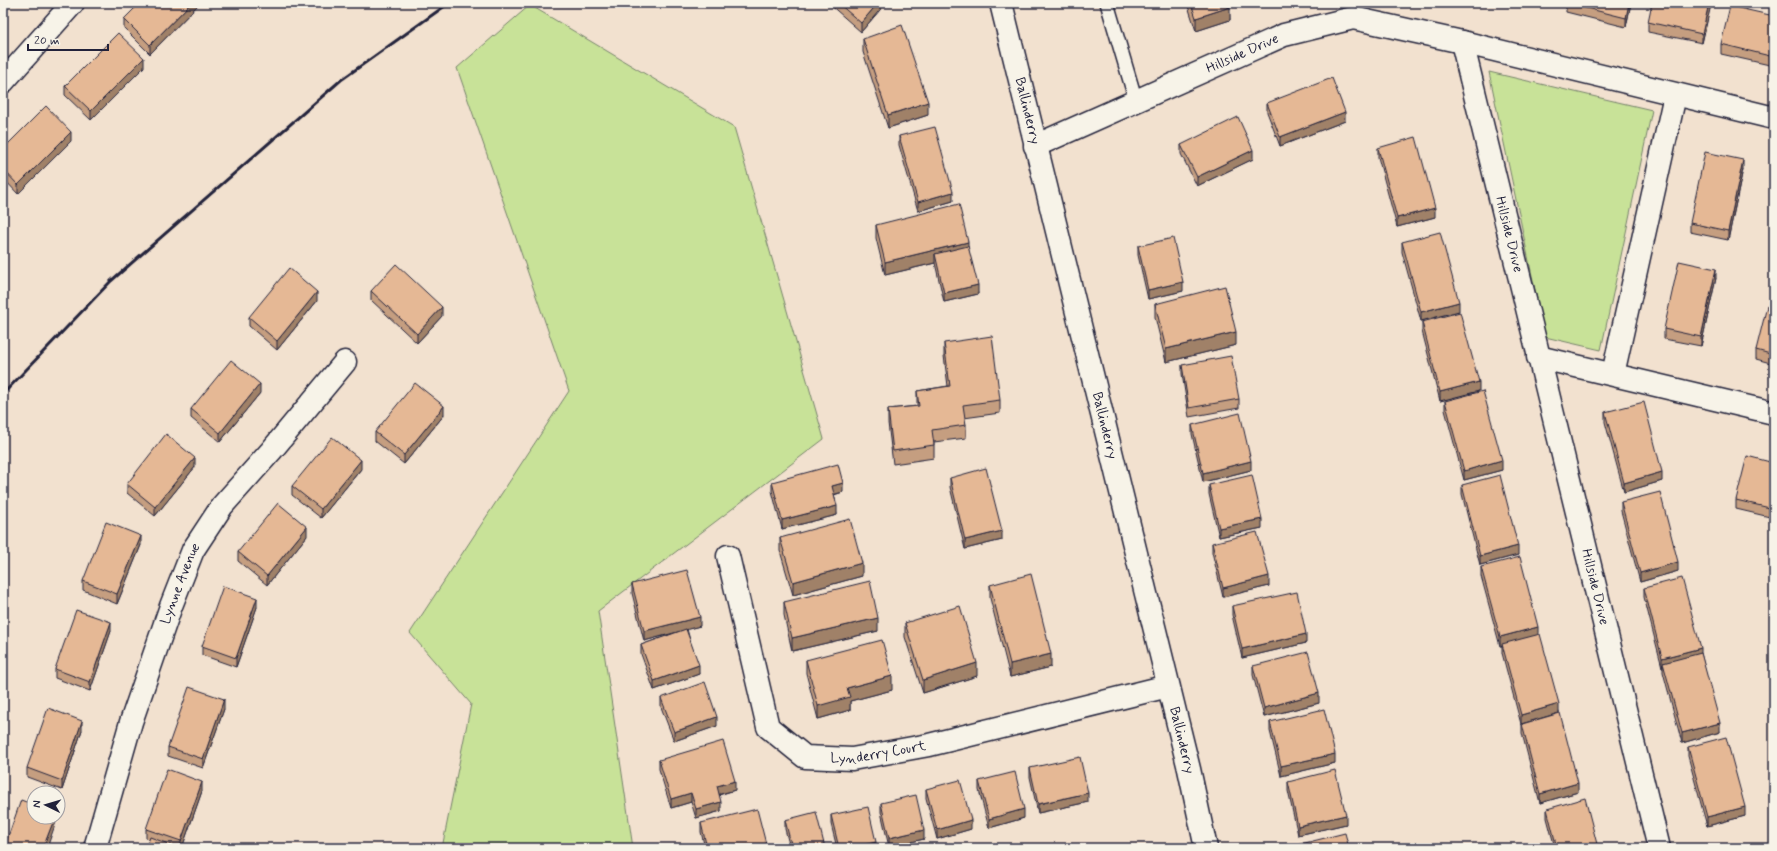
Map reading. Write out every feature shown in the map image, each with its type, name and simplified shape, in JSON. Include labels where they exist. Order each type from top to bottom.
[{"type":"street","points":[[3,82],[73,3]]},
{"type":"street","name":"Ballinderry","points":[[1000,3],[1189,769],[1206,848]]},
{"type":"street","name":"Hillside Drive","points":[[1035,146],[1284,35],[1353,18],[1462,42],[1774,118]]},
{"type":"street","name":"Hillside Drive","points":[[1462,42],[1538,357],[1653,818],[1659,848]]},
{"type":"street","points":[[1613,374],[1675,95]]},
{"type":"street","points":[[1538,357],[1774,413]]},
{"type":"street","name":"Lynne Avenue","points":[[95,848],[131,722],[171,606],[193,550],[222,506],[271,451],[345,362]]},
{"type":"street","name":"Lynderry Court","points":[[728,556],[768,727],[805,757],[852,759],[929,745],[1168,686]]},
{"type":"lane","points":[[1107,3],[1136,101]]},
{"type":"green space","points":[[530,5],[734,127],[824,439],[598,611],[633,848],[442,848],[471,704],[410,633],[569,391],[457,68]]},
{"type":"green space","points":[[1489,72],[1652,110],[1601,350],[1545,337]]},
{"type":"building","points":[[140,3],[191,3],[150,45],[124,19]]},
{"type":"building","points":[[838,3],[878,3],[861,23]]},
{"type":"building","points":[[1191,3],[1229,3],[1230,7],[1196,18]]},
{"type":"building","points":[[1566,3],[1629,3],[1626,18]]},
{"type":"building","points":[[1652,3],[1709,3],[1702,34],[1648,22]]},
{"type":"building","points":[[1730,6],[1774,16],[1774,57],[1721,44]]},
{"type":"building","points":[[902,25],[928,102],[888,115],[863,39]]},
{"type":"building","points":[[118,33],[144,58],[91,111],[65,86]]},
{"type":"building","points":[[1332,78],[1345,112],[1280,137],[1267,103]]},
{"type":"building","points":[[46,106],[71,132],[18,185],[3,169],[3,149]]},
{"type":"building","points":[[1238,117],[1253,150],[1197,177],[1181,145]]},
{"type":"building","points":[[935,127],[953,192],[918,202],[899,136]]},
{"type":"building","points":[[1416,137],[1435,208],[1397,218],[1378,148]]},
{"type":"building","points":[[1705,152],[1743,160],[1728,231],[1690,223]]},
{"type":"building","points":[[959,204],[968,242],[885,262],[876,225]]},
{"type":"building","points":[[1440,232],[1459,302],[1421,312],[1402,242]]},
{"type":"building","points":[[1173,238],[1183,282],[1148,290],[1138,246]]},
{"type":"building","points":[[968,246],[978,285],[944,293],[935,254]]},
{"type":"building","points":[[1679,261],[1716,269],[1701,337],[1664,329]]},
{"type":"building","points":[[396,264],[442,307],[417,334],[371,291]]},
{"type":"building","points":[[289,268],[317,292],[277,341],[249,317]]},
{"type":"building","points":[[1225,286],[1236,332],[1166,349],[1155,304]]},
{"type":"building","points":[[1767,306],[1774,308],[1774,355],[1756,350]]},
{"type":"building","points":[[1460,312],[1479,382],[1440,392],[1422,322]]},
{"type":"building","points":[[992,336],[1000,400],[963,405],[966,425],[932,430],[934,445],[893,451],[888,409],[919,406],[917,391],[950,386],[944,343]]},
{"type":"building","points":[[1231,356],[1239,399],[1189,408],[1182,365]]},
{"type":"building","points":[[231,360],[260,384],[220,433],[191,409]]},
{"type":"building","points":[[415,383],[444,406],[404,455],[375,432]]},
{"type":"building","points":[[1483,391],[1502,460],[1464,471],[1445,401]]},
{"type":"building","points":[[1644,402],[1662,472],[1624,483],[1605,412]]},
{"type":"building","points":[[1240,413],[1251,461],[1203,473],[1192,425]]},
{"type":"building","points":[[166,434],[195,458],[155,507],[127,484]]},
{"type":"building","points":[[332,437],[361,460],[321,509],[292,486]]},
{"type":"building","points":[[1747,456],[1774,463],[1774,509],[1736,500]]},
{"type":"building","points":[[838,464],[843,483],[832,486],[837,506],[782,520],[772,482]]},
{"type":"building","points":[[986,468],[1002,531],[965,540],[950,478]]},
{"type":"building","points":[[1252,475],[1262,519],[1219,528],[1209,485]]},
{"type":"building","points":[[1500,475],[1518,546],[1480,556],[1462,485]]},
{"type":"building","points":[[1660,492],[1678,562],[1640,573],[1621,502]]},
{"type":"building","points":[[278,503],[307,527],[267,576],[238,552]]},
{"type":"building","points":[[850,519],[862,563],[793,582],[780,538]]},
{"type":"building","points":[[106,522],[141,536],[117,594],[83,581]]},
{"type":"building","points":[[1257,532],[1269,576],[1223,588],[1212,543]]},
{"type":"building","points":[[1520,557],[1538,627],[1500,637],[1481,567]]},
{"type":"building","points":[[687,570],[700,617],[644,631],[632,584]]},
{"type":"building","points":[[1031,574],[1051,654],[1010,664],[990,585]]},
{"type":"building","points":[[1682,578],[1701,648],[1662,658],[1644,588]]},
{"type":"building","points":[[870,581],[878,618],[792,638],[784,602]]},
{"type":"building","points":[[223,586],[257,598],[236,658],[202,646]]},
{"type":"building","points":[[1297,592],[1306,634],[1242,649],[1232,606]]},
{"type":"building","points":[[960,606],[977,663],[923,680],[905,623]]},
{"type":"building","points":[[76,610],[111,622],[90,682],[55,669]]},
{"type":"building","points":[[686,629],[699,665],[654,681],[641,645]]},
{"type":"building","points":[[1540,634],[1559,704],[1521,715],[1502,644]]},
{"type":"building","points":[[882,640],[892,676],[847,688],[850,697],[818,706],[806,660]]},
{"type":"building","points":[[1308,652],[1319,693],[1264,708],[1253,666]]},
{"type":"building","points":[[1701,653],[1720,723],[1682,733],[1663,663]]},
{"type":"building","points":[[705,682],[717,717],[674,732],[661,698]]},
{"type":"building","points":[[189,687],[224,699],[203,759],[168,747]]},
{"type":"building","points":[[48,708],[82,721],[62,781],[27,768]]},
{"type":"building","points":[[1324,709],[1335,754],[1281,766],[1270,722]]},
{"type":"building","points":[[1560,713],[1578,783],[1540,794],[1522,724]]},
{"type":"building","points":[[1726,737],[1745,807],[1707,817],[1688,747]]},
{"type":"building","points":[[723,741],[735,781],[717,786],[721,802],[696,809],[691,793],[671,799],[659,760]]},
{"type":"building","points":[[1080,757],[1088,793],[1038,804],[1030,768]]},
{"type":"building","points":[[167,769],[202,782],[181,841],[146,829]]},
{"type":"building","points":[[1335,770],[1346,815],[1298,826],[1288,782]]},
{"type":"building","points":[[1015,772],[1024,809],[989,819],[979,781]]},
{"type":"building","points":[[960,780],[971,820],[937,830],[926,789]]},
{"type":"building","points":[[916,795],[924,830],[889,838],[881,803]]},
{"type":"building","points":[[1585,798],[1598,848],[1557,848],[1547,809]]},
{"type":"building","points":[[21,800],[26,802],[26,825],[52,825],[43,848],[4,848]]},
{"type":"building","points":[[868,807],[876,842],[850,848],[839,848],[831,815]]},
{"type":"building","points":[[757,809],[767,848],[707,848],[701,823]]},
{"type":"building","points":[[816,812],[825,848],[792,848],[785,820]]},
{"type":"building","points":[[1345,833],[1349,848],[1298,848],[1297,845]]},
{"type":"building","points":[[150,837],[179,848],[146,848]]},
{"type":"railway","points":[[3,394],[111,281],[341,80],[449,3]]}]
